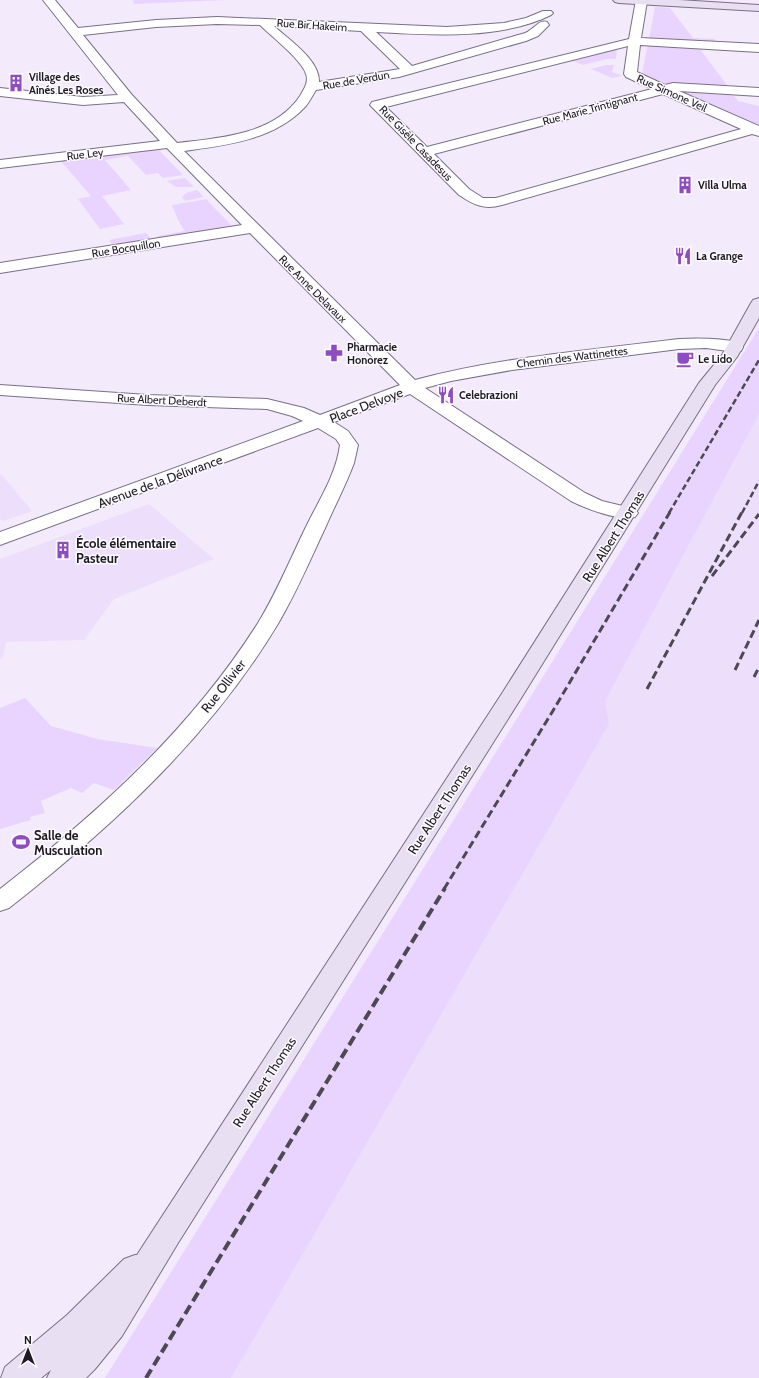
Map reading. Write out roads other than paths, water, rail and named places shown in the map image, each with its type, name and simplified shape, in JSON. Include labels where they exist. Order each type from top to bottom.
[{"type":"street","name":"Rue Anne Delavaux","points":[[49,0],[127,98],[172,146],[412,387],[578,498],[595,505],[628,513]]},
{"type":"street","name":"Rue de Verdun","points":[[172,146],[244,136],[270,128],[288,116],[308,94],[312,87],[349,83],[409,70],[529,35],[543,25],[551,0]]},
{"type":"street","points":[[619,0],[759,8]]},
{"type":"street","name":"Rue Simone Veil","points":[[641,1],[630,74],[756,130]]},
{"type":"street","name":"Rue Bir Hakeim","points":[[74,32],[171,22],[215,21],[263,22],[365,28],[452,30],[505,26],[534,20],[547,13]]},
{"type":"street","points":[[263,22],[308,64],[313,75],[312,87]]},
{"type":"street","points":[[505,26],[523,29],[528,32],[529,35]]},
{"type":"street","points":[[365,28],[409,70]]},
{"type":"street","name":"Rue Gisèle Casadesus","points":[[756,130],[497,202],[480,202],[470,198],[377,105],[635,40],[759,48]]},
{"type":"street","name":"Rue Marie Trintignant","points":[[424,152],[673,87],[759,92]]},
{"type":"street","points":[[0,92],[83,101],[127,98]]},
{"type":"street","name":"Rue Ley","points":[[0,164],[172,146]]},
{"type":"street","name":"Rue Bocquillon","points":[[0,268],[252,228]]},
{"type":"street","name":"Rue Albert Thomas","points":[[63,1378],[84,1359],[111,1326],[167,1234],[628,513],[708,383],[728,346],[759,302]]},
{"type":"street","name":"Chemin des Wattinettes","points":[[412,387],[450,376],[512,365],[683,344],[696,343],[728,346]]},
{"type":"street","name":"Place Delvoye","points":[[321,422],[412,387]]},
{"type":"street","name":"Rue Albert Deberdt","points":[[0,390],[148,400],[267,404],[298,412],[321,422]]},
{"type":"street","name":"Avenue de la Délivrance","points":[[0,539],[321,422]]},
{"type":"street","name":"Rue Ollivier","points":[[0,902],[90,829],[131,791],[194,723],[227,683],[256,642],[270,621],[289,583],[347,456],[349,445],[346,440],[334,429],[321,422]]},
{"type":"street","name":"Rue Albert Thomas","points":[[17,1378],[72,1332],[167,1234]]},
{"type":"railway","points":[[669,513],[759,360]]},
{"type":"railway","points":[[742,513],[759,481]]},
{"type":"railway","points":[[444,889],[554,709],[670,512]]},
{"type":"railway","points":[[647,689],[742,512]]},
{"type":"railway","points":[[712,576],[759,514]]},
{"type":"railway","points":[[735,670],[759,620]]},
{"type":"railway","points":[[754,677],[759,667]]},
{"type":"railway","points":[[146,1378],[445,888]]},
{"type":"place","name":"Village des Aînés Les Roses","points":[[16,83]]},
{"type":"place","name":"Villa Ulma","points":[[685,185]]},
{"type":"place","name":"La Grange","points":[[683,256]]},
{"type":"place","name":"Pharmacie Honorez","points":[[334,353]]},
{"type":"place","name":"Le Lido","points":[[685,359]]},
{"type":"place","name":"Celebrazioni","points":[[446,395]]},
{"type":"place","name":"École élémentaire Pasteur","points":[[63,550]]},
{"type":"place","name":"Salle de Musculation","points":[[21,842]]}]
